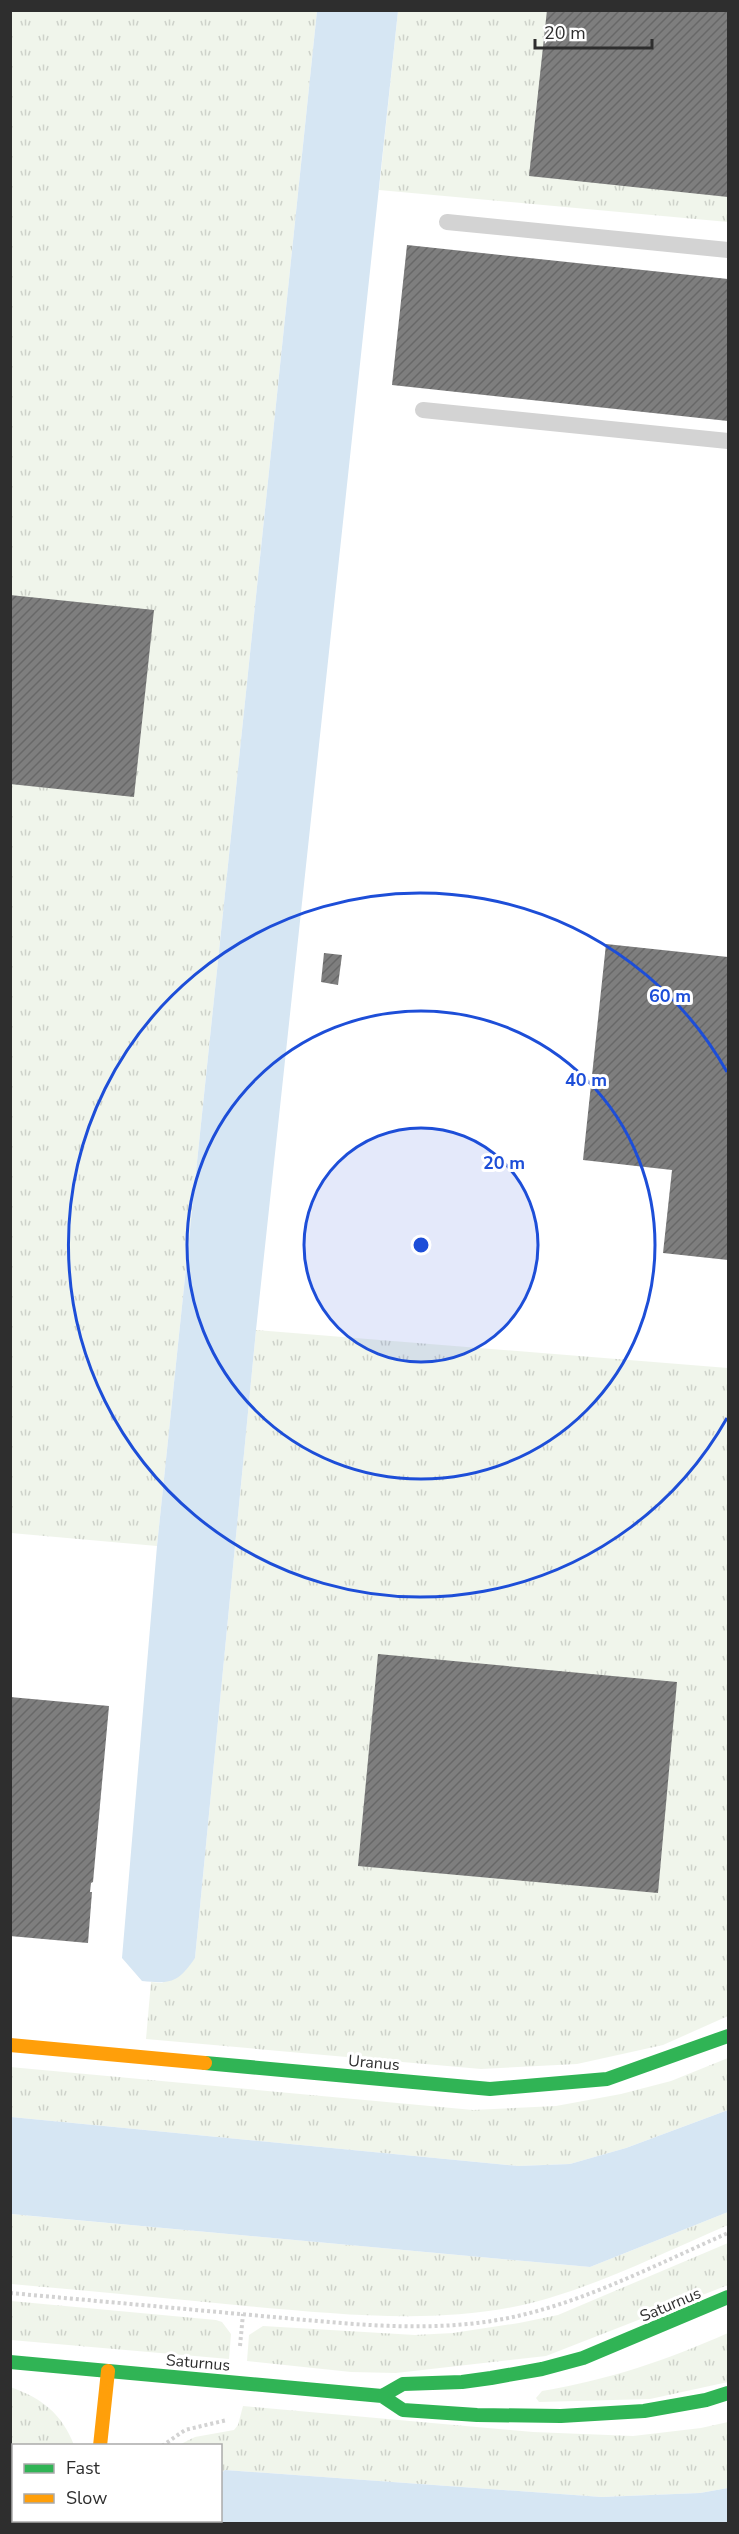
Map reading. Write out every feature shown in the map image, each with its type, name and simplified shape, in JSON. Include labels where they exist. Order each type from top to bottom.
[{"type":"main road","name":"Uranus","points":[[10,2045],[490,2089],[607,2079],[729,2036]]},
{"type":"main road","name":"Saturnus","points":[[382,2396],[403,2384],[462,2382],[491,2378],[542,2369],[583,2358],[729,2297]]},
{"type":"main road","name":"Saturnus","points":[[10,2362],[382,2396],[403,2410],[477,2415],[561,2416],[644,2411],[706,2400],[729,2393]]},
{"type":"main road","points":[[100,2444],[108,2371]]},
{"type":"lane","points":[[447,222],[729,250]]},
{"type":"lane","points":[[423,410],[729,441]]},
{"type":"path","points":[[10,2292],[361,2324],[420,2326],[478,2323],[529,2312],[581,2296],[729,2234]]},
{"type":"path","points":[[240,2347],[243,2314]]},
{"type":"path","points":[[164,2444],[185,2430],[224,2422],[231,2414]]},
{"type":"green space","points":[[10,11],[317,11],[157,1546],[11,1533]]},
{"type":"green space","points":[[398,11],[728,11],[728,222],[379,190]]},
{"type":"green space","points":[[256,1330],[728,1368],[728,2016],[663,2045],[577,2064],[481,2069],[146,2039],[151,1982],[162,1983],[195,1958]]},
{"type":"green space","points":[[728,2058],[728,2110],[626,2148],[570,2164],[518,2166],[11,2117],[10,2067],[473,2110],[556,2106],[621,2094],[671,2081]]},
{"type":"green space","points":[[728,2212],[728,2225],[609,2277],[535,2302],[463,2314],[354,2315],[11,2284],[10,2214],[590,2267]]},
{"type":"green space","points":[[728,2243],[728,2285],[546,2356],[396,2373],[351,2372],[247,2361],[249,2335],[263,2326],[415,2335],[453,2333],[519,2323],[558,2315]]},
{"type":"green space","points":[[11,2301],[216,2320],[222,2322],[231,2334],[229,2359],[11,2340]]},
{"type":"green space","points":[[728,2333],[728,2382],[650,2399],[539,2402],[536,2398],[542,2391],[592,2381],[637,2368]]},
{"type":"green space","points":[[10,2387],[32,2396],[50,2408],[63,2424],[74,2444],[12,2444],[12,2522],[70,2523],[11,2523]]},
{"type":"green space","points":[[243,2406],[533,2432],[633,2436],[701,2428],[728,2422],[728,2488],[700,2493],[602,2497],[225,2470],[222,2472],[222,2444],[181,2444],[195,2437],[234,2430],[238,2425]]},
{"type":"water","points":[[317,11],[398,11],[256,1330],[195,1958],[184,1973],[173,1980],[152,1982],[142,1981],[122,1958],[157,1546]]},
{"type":"water","points":[[728,2110],[728,2212],[590,2267],[11,2214],[11,2117],[518,2166],[570,2164],[626,2148]]},
{"type":"water","points":[[225,2470],[602,2497],[700,2493],[728,2488],[728,2523],[197,2523],[222,2522],[222,2472]]},
{"type":"building","points":[[547,10],[728,10],[728,197],[529,176]]},
{"type":"building","points":[[407,245],[728,279],[728,421],[392,385]]},
{"type":"building","points":[[10,595],[154,610],[134,797],[10,784]]},
{"type":"building","points":[[606,944],[728,957],[728,1260],[663,1253],[672,1170],[583,1160]]},
{"type":"building","points":[[324,953],[342,955],[338,985],[321,982]]},
{"type":"building","points":[[378,1654],[677,1682],[658,1893],[358,1866]]},
{"type":"building","points":[[10,1697],[109,1706],[93,1882],[90,1892],[92,1892],[88,1943],[10,1936]]},
{"type":"traffic: fast","points":[[205,2063],[490,2089],[607,2079],[728,2036]]},
{"type":"traffic: fast","points":[[382,2396],[403,2384],[462,2382],[491,2378],[542,2369],[583,2358],[728,2297]]},
{"type":"traffic: fast","points":[[10,2362],[382,2396],[403,2410],[477,2415],[561,2416],[644,2411],[706,2400],[728,2393]]},
{"type":"traffic: slow","points":[[10,2045],[205,2063]]},
{"type":"traffic: slow","points":[[100,2444],[108,2371]]}]
